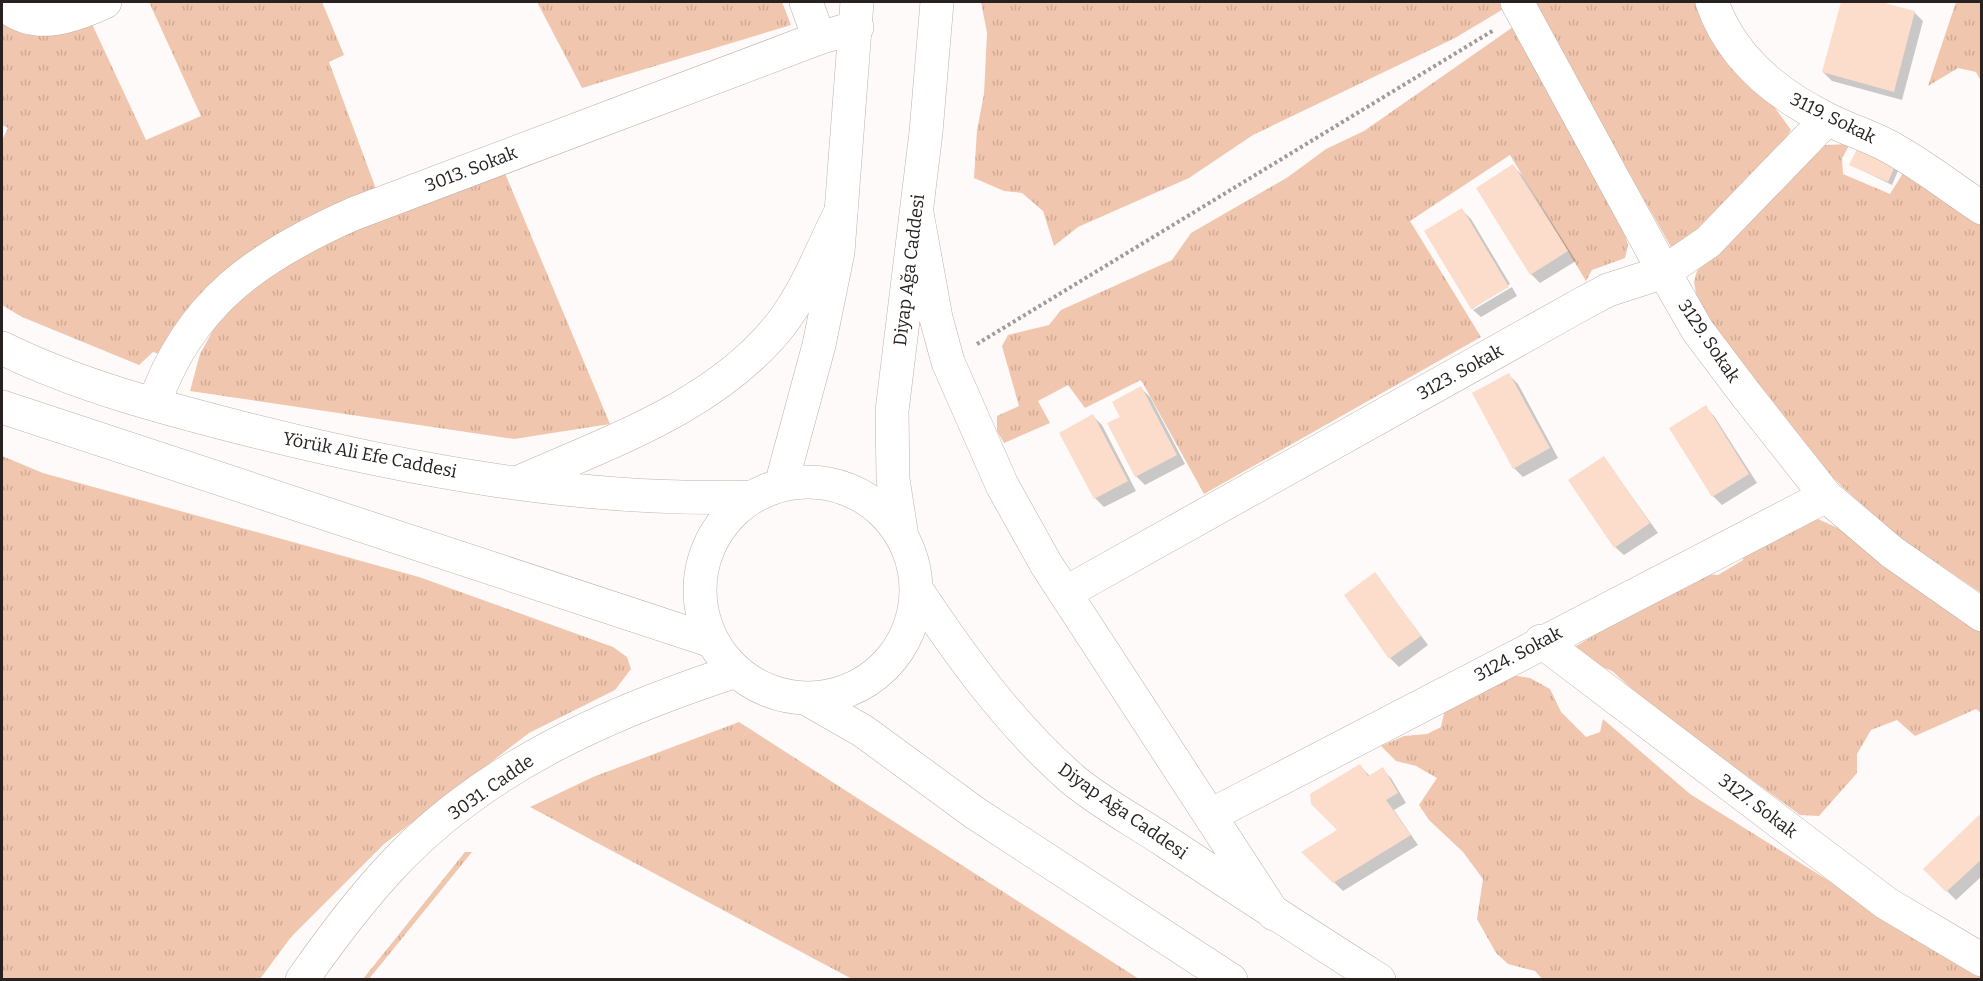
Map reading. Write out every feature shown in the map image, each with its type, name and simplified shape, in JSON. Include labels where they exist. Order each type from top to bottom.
[{"type":"street","points":[[16,10],[52,20],[76,16],[105,2]]},
{"type":"street","points":[[806,2],[819,38]]},
{"type":"street","name":"Diyap Ağa Caddesi","points":[[903,538],[881,510],[851,491],[817,482],[766,491],[727,518],[709,545],[700,577],[701,610],[712,640],[736,671],[769,692],[807,699],[836,695],[862,684],[885,667],[902,644],[913,617],[916,589],[913,563],[903,538],[893,479],[892,411],[917,213],[935,49],[937,2]]},
{"type":"street","name":"3119. Sokak","points":[[1712,2],[1742,58],[1788,97],[1827,119],[1887,145],[1982,208]]},
{"type":"street","name":"3129. Sokak","points":[[1520,7],[1698,331],[1826,496],[1892,552],[1982,615]]},
{"type":"street","points":[[766,491],[830,302],[843,206],[857,14]]},
{"type":"street","name":"3013. Sokak","points":[[154,404],[175,355],[222,294],[261,263],[306,237],[352,214],[819,38],[857,14]]},
{"type":"street","name":"3123. Sokak","points":[[1065,593],[1599,295],[1664,272],[1708,242],[1827,119]]},
{"type":"street","points":[[517,483],[645,426],[679,408],[732,372],[780,324],[804,290],[843,206]]},
{"type":"street","points":[[917,213],[936,318],[948,362],[1002,485],[1036,547],[1065,593],[1274,914]]},
{"type":"street","name":"Yörük Ali Efe Caddesi","points":[[2,348],[67,377],[154,404],[319,448],[517,483],[630,497],[766,491]]},
{"type":"street","points":[[2,407],[712,640]]},
{"type":"street","name":"3124. Sokak","points":[[1211,815],[1541,641],[1826,496]]},
{"type":"street","name":"Diyap Ağa Caddesi","points":[[916,589],[953,647],[975,675],[1026,733],[1073,780],[1274,914],[1379,980]]},
{"type":"street","name":"3127. Sokak","points":[[1541,641],[1886,903],[1982,960]]},
{"type":"street","name":"3031. Cadde","points":[[302,980],[360,902],[394,864],[466,802],[551,746],[598,722],[736,671]]},
{"type":"street","name":"Diyap Ağa Caddesi","points":[[807,699],[863,731],[975,813],[1231,980]]},
{"type":"path","points":[[948,362],[1520,7]]},
{"type":"green space","points":[[149,2],[322,2],[344,55],[329,62],[380,200],[316,227],[165,356],[153,352],[139,365],[22,317],[2,305],[2,140],[8,128],[2,125],[2,17],[92,24],[146,140],[201,116]]},
{"type":"green space","points":[[537,2],[782,2],[791,25],[582,88]]},
{"type":"green space","points":[[981,2],[1502,2],[1505,8],[1455,38],[1253,135],[1189,178],[1078,227],[1054,246],[1043,211],[1022,193],[1004,191],[974,178],[977,130],[984,94],[987,33]]},
{"type":"green space","points":[[1535,2],[1699,2],[1791,130],[1774,156],[1718,218],[1671,247],[1563,57]]},
{"type":"green space","points":[[1956,2],[1981,2],[1981,81],[1976,72],[1958,68],[1928,86]]},
{"type":"green space","points":[[1513,27],[1620,217],[1628,245],[1625,258],[1592,270],[1586,281],[1510,155],[1410,221],[1481,337],[1204,494],[1141,380],[1085,408],[1068,385],[1038,401],[1050,423],[1004,443],[997,431],[997,416],[1019,406],[1002,346],[1008,335],[1049,325],[1061,310],[1172,260],[1191,233],[1288,177],[1326,149],[1364,131]]},
{"type":"green space","points":[[1850,144],[1842,158],[1843,174],[1890,194],[1908,165],[1981,220],[1981,593],[1890,531],[1832,477],[1715,328],[1696,294],[1694,282],[1697,271],[1726,238],[1825,145]]},
{"type":"green space","points":[[504,171],[610,424],[514,439],[190,391],[200,354],[219,319],[239,294],[315,244]]},
{"type":"green space","points":[[2,456],[43,473],[419,577],[613,647],[627,657],[631,669],[615,690],[529,733],[384,844],[291,937],[260,979],[2,979]]},
{"type":"green space","points":[[1816,518],[1844,531],[1981,629],[1981,713],[1976,709],[1915,736],[1897,720],[1871,730],[1857,754],[1857,773],[1819,816],[1800,815],[1650,705],[1612,671],[1583,659],[1573,648],[1698,573],[1718,575],[1743,560],[1744,550]]},
{"type":"green space","points":[[1511,675],[1530,678],[1550,689],[1561,712],[1586,737],[1600,732],[1603,719],[1690,794],[1981,976],[1981,979],[1542,979],[1535,971],[1508,964],[1496,953],[1477,919],[1483,879],[1463,852],[1429,820],[1419,805],[1437,778],[1416,766],[1396,761],[1381,746],[1404,736],[1427,734],[1441,727],[1445,709]]},
{"type":"green space","points":[[739,722],[1139,979],[852,979],[530,807],[593,777]]},
{"type":"green space","points":[[465,852],[472,852],[369,979],[363,979]]},
{"type":"building","points":[[1841,2],[1881,2],[1915,11],[1894,92],[1822,72]]},
{"type":"building","points":[[1857,149],[1895,166],[1888,182],[1849,165]]},
{"type":"building","points":[[1513,164],[1568,251],[1530,275],[1476,188]]},
{"type":"building","points":[[1462,208],[1509,287],[1471,309],[1424,231]]},
{"type":"building","points":[[1509,373],[1550,448],[1513,469],[1472,393]]},
{"type":"building","points":[[1141,386],[1177,455],[1135,477],[1107,423],[1120,417],[1112,402]]},
{"type":"building","points":[[1706,405],[1749,474],[1712,497],[1669,428]]},
{"type":"building","points":[[1093,414],[1128,481],[1094,499],[1059,433]]},
{"type":"building","points":[[1604,456],[1650,523],[1614,548],[1568,480]]},
{"type":"building","points":[[1375,572],[1421,636],[1389,659],[1344,595]]},
{"type":"building","points":[[1360,764],[1368,776],[1383,767],[1398,793],[1386,800],[1411,835],[1333,883],[1301,852],[1337,830],[1311,804],[1310,794]]},
{"type":"building","points":[[1979,815],[1982,818],[1982,859],[1946,892],[1923,869]]}]
